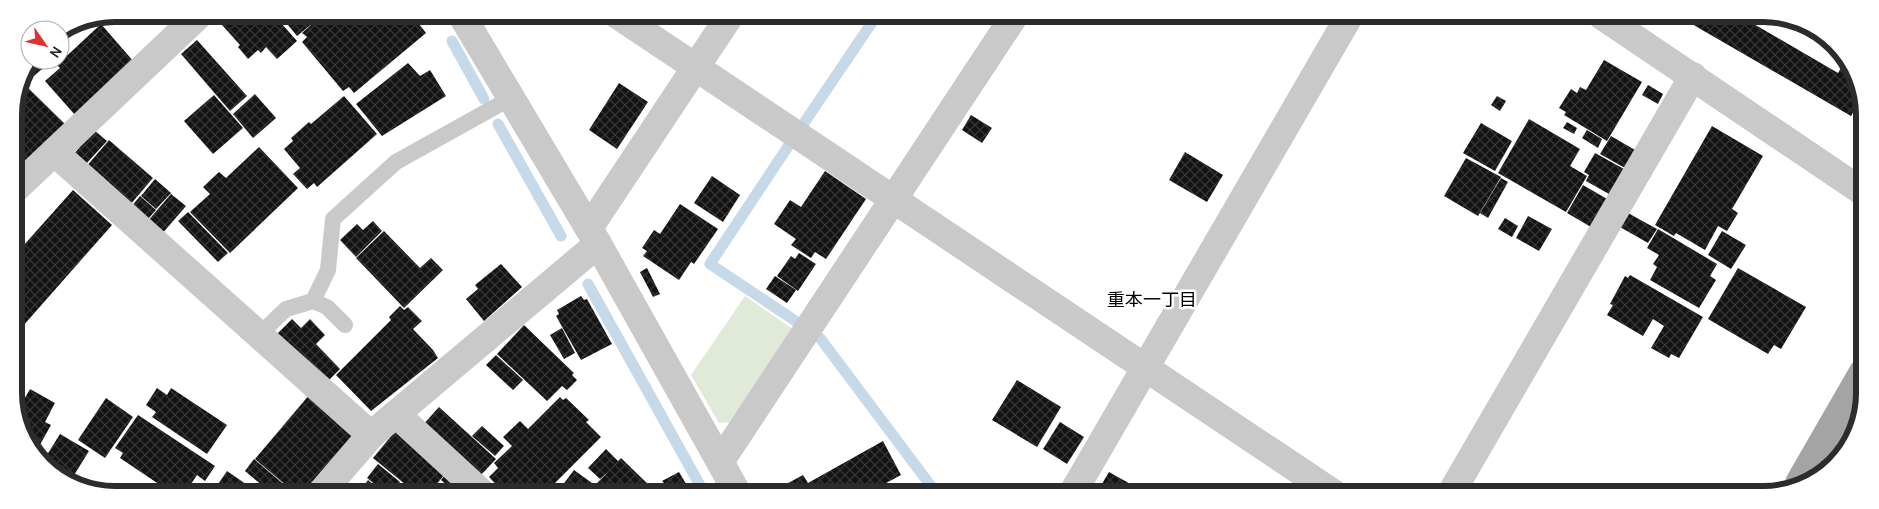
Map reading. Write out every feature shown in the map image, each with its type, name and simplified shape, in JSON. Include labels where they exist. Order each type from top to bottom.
[{"type":"main road","points":[[1802,478],[1856,384]]},
{"type":"street","points":[[23,182],[192,22]]},
{"type":"street","points":[[466,22],[594,236],[734,486]]},
{"type":"street","points":[[628,22],[1322,486]]},
{"type":"street","points":[[328,486],[371,435],[594,236],[696,67],[727,22]]},
{"type":"street","points":[[720,462],[1010,22]]},
{"type":"street","points":[[1077,486],[1346,22]]},
{"type":"street","points":[[1611,22],[1694,76],[1856,187]]},
{"type":"street","points":[[1455,486],[1694,76]]},
{"type":"street","points":[[54,152],[371,435]]},
{"type":"street","points":[[396,414],[474,486]]},
{"type":"lane","points":[[313,301],[328,270],[333,219],[396,162],[511,98]]},
{"type":"lane","points":[[259,335],[286,309],[313,301],[327,306],[345,325]]},
{"type":"green space","points":[[745,296],[794,330],[733,422],[719,423],[691,375]]},
{"type":"building","points":[[219,22],[280,22],[297,41],[277,59],[266,47],[261,53],[258,50],[248,59],[238,47],[240,45]]},
{"type":"building","points":[[286,22],[314,22],[297,36]]},
{"type":"building","points":[[314,22],[417,22],[426,33],[354,93],[349,87],[343,91],[302,42],[307,37],[302,33]]},
{"type":"building","points":[[1688,22],[1750,22],[1838,73],[1842,66],[1852,85],[1855,97],[1856,108],[1851,116]]},
{"type":"building","points":[[101,24],[134,62],[75,115],[45,81],[58,70],[70,70],[70,53]]},
{"type":"building","points":[[197,40],[247,96],[230,111],[181,54]]},
{"type":"building","points":[[1604,60],[1642,82],[1607,141],[1564,115],[1566,112],[1559,108],[1571,89],[1577,93],[1580,87],[1586,90]]},
{"type":"building","points":[[408,63],[420,76],[430,70],[446,96],[382,136],[356,104]]},
{"type":"building","points":[[34,70],[41,70],[34,76],[32,74]]},
{"type":"building","points":[[619,83],[648,102],[617,149],[589,130]]},
{"type":"building","points":[[1648,85],[1663,94],[1658,104],[1642,95]]},
{"type":"building","points":[[27,87],[65,124],[23,167],[23,109]]},
{"type":"building","points":[[255,94],[276,118],[253,138],[233,114]]},
{"type":"building","points":[[214,95],[243,128],[213,154],[184,121]]},
{"type":"building","points":[[344,96],[377,134],[317,187],[314,183],[307,189],[293,174],[300,168],[284,149],[293,141],[291,138],[309,122],[311,124]]},
{"type":"building","points":[[1497,96],[1506,101],[1500,111],[1491,105]]},
{"type":"building","points":[[971,115],[992,128],[982,143],[962,130]]},
{"type":"building","points":[[1529,119],[1580,149],[1570,166],[1587,176],[1566,212],[1498,173]]},
{"type":"building","points":[[1567,122],[1577,128],[1574,134],[1563,128]]},
{"type":"building","points":[[1481,123],[1512,141],[1495,171],[1463,153]]},
{"type":"building","points":[[1712,126],[1763,156],[1732,209],[1738,213],[1727,231],[1718,226],[1705,250],[1676,233],[1674,236],[1655,225]]},
{"type":"building","points":[[94,130],[107,141],[86,164],[74,154]]},
{"type":"building","points":[[1587,130],[1602,139],[1598,148],[1582,138]]},
{"type":"building","points":[[1611,136],[1635,150],[1625,168],[1600,154]]},
{"type":"building","points":[[109,140],[153,178],[129,206],[85,168]]},
{"type":"building","points":[[259,147],[298,188],[230,253],[190,212],[210,194],[203,187],[219,172],[226,178]]},
{"type":"building","points":[[1185,152],[1223,175],[1207,202],[1169,180]]},
{"type":"building","points":[[1595,153],[1624,169],[1609,194],[1586,181],[1589,175],[1584,172]]},
{"type":"building","points":[[1466,158],[1501,177],[1478,216],[1444,196]]},
{"type":"building","points":[[825,171],[866,199],[826,259],[815,252],[811,258],[791,245],[796,239],[774,224],[790,200],[801,207]]},
{"type":"building","points":[[712,176],[740,195],[723,222],[694,203]]},
{"type":"building","points":[[1501,178],[1508,182],[1488,218],[1480,213]]},
{"type":"building","points":[[155,179],[171,193],[156,209],[141,196]]},
{"type":"building","points":[[1583,185],[1607,199],[1591,227],[1567,213]]},
{"type":"building","points":[[73,190],[112,225],[22,327],[23,247]]},
{"type":"building","points":[[171,194],[186,206],[161,235],[147,222]]},
{"type":"building","points":[[140,196],[156,210],[147,220],[132,206]]},
{"type":"building","points":[[680,204],[718,229],[694,264],[691,262],[679,280],[643,256],[647,251],[642,248],[654,230],[660,234]]},
{"type":"building","points":[[188,212],[228,253],[218,262],[178,221]]},
{"type":"building","points":[[1628,213],[1657,229],[1648,243],[1620,227]]},
{"type":"building","points":[[1528,216],[1552,229],[1539,251],[1516,238]]},
{"type":"building","points":[[1505,218],[1518,226],[1512,237],[1498,229]]},
{"type":"building","points":[[373,221],[382,231],[356,257],[340,240],[357,224],[363,230]]},
{"type":"building","points":[[1658,229],[1717,264],[1710,276],[1716,280],[1699,308],[1650,280],[1657,267],[1653,264],[1659,255],[1647,248]]},
{"type":"building","points":[[384,231],[420,268],[431,258],[443,270],[404,308],[356,258]]},
{"type":"building","points":[[1722,231],[1746,245],[1731,269],[1708,255]]},
{"type":"building","points":[[799,253],[816,264],[798,291],[777,276],[791,256],[795,259]]},
{"type":"building","points":[[501,264],[522,287],[484,321],[466,299],[478,289],[475,285]]},
{"type":"building","points":[[647,268],[660,294],[653,297],[640,272]]},
{"type":"building","points":[[1738,268],[1806,307],[1781,349],[1774,345],[1768,354],[1708,319]]},
{"type":"building","points":[[1630,275],[1703,317],[1679,358],[1671,354],[1669,358],[1651,348],[1664,326],[1653,319],[1643,336],[1607,315],[1613,305],[1610,304],[1625,276],[1628,278]]},
{"type":"building","points":[[775,276],[796,290],[787,303],[766,289]]},
{"type":"building","points":[[581,296],[584,300],[587,299],[612,344],[581,360],[556,316],[559,314],[557,310]]},
{"type":"building","points":[[400,306],[404,310],[408,307],[422,321],[413,329],[438,358],[371,411],[336,375],[391,320],[389,317]]},
{"type":"building","points":[[292,319],[301,328],[310,319],[325,335],[316,344],[340,369],[325,384],[277,334]]},
{"type":"building","points":[[524,325],[574,373],[572,375],[577,380],[567,390],[562,386],[547,401],[497,354]]},
{"type":"building","points":[[562,328],[575,353],[564,359],[550,335]]},
{"type":"building","points":[[496,355],[523,380],[513,390],[486,365]]},
{"type":"building","points":[[1017,380],[1061,407],[1037,447],[992,420]]},
{"type":"building","points":[[157,388],[167,395],[171,388],[227,425],[207,454],[152,417],[156,412],[146,405]]},
{"type":"building","points":[[30,389],[55,403],[45,422],[51,425],[39,446],[27,424],[23,402]]},
{"type":"building","points":[[310,394],[355,432],[309,486],[287,486],[255,459]]},
{"type":"building","points":[[560,397],[563,400],[566,398],[589,420],[586,422],[601,437],[552,486],[497,486],[489,477],[498,468],[494,463],[512,446],[503,437],[520,421],[528,429]]},
{"type":"building","points":[[106,398],[133,417],[105,458],[78,440]]},
{"type":"building","points":[[439,407],[496,459],[479,477],[422,426]]},
{"type":"building","points":[[138,415],[215,466],[205,481],[197,475],[190,486],[162,486],[120,458],[123,453],[115,448]]},
{"type":"building","points":[[1060,422],[1084,437],[1067,464],[1043,449]]},
{"type":"building","points":[[482,426],[504,446],[495,456],[472,436]]},
{"type":"building","points":[[397,429],[448,470],[435,486],[407,486],[373,458]]},
{"type":"building","points":[[60,434],[89,451],[73,476],[59,467],[47,455]]},
{"type":"building","points":[[883,441],[901,475],[881,486],[783,486],[803,475],[808,483]]},
{"type":"building","points":[[606,449],[618,461],[621,458],[650,486],[600,486],[597,483],[608,472],[600,479],[588,468]]},
{"type":"building","points":[[254,459],[286,486],[263,486],[245,471]]},
{"type":"building","points":[[378,464],[400,482],[397,486],[377,486],[367,478]]},
{"type":"building","points":[[574,470],[596,486],[562,486]]},
{"type":"building","points":[[227,471],[249,486],[217,486]]},
{"type":"building","points":[[447,472],[462,486],[448,486],[441,480]]},
{"type":"building","points":[[679,472],[687,486],[667,486],[662,481]]},
{"type":"building","points":[[1109,472],[1134,486],[1101,486]]},
{"type":"building","points":[[368,480],[375,486],[364,486]]},
{"type":"waterway","points":[[804,123],[872,22]]},
{"type":"waterway","points":[[452,41],[484,99]]},
{"type":"waterway","points":[[498,124],[561,236]]},
{"type":"waterway","points":[[789,145],[710,264],[797,322]]},
{"type":"waterway","points":[[588,284],[700,486]]},
{"type":"waterway","points":[[820,338],[931,486]]},
{"type":"district","name":"重本一丁目","points":[[1152,300]]}]
